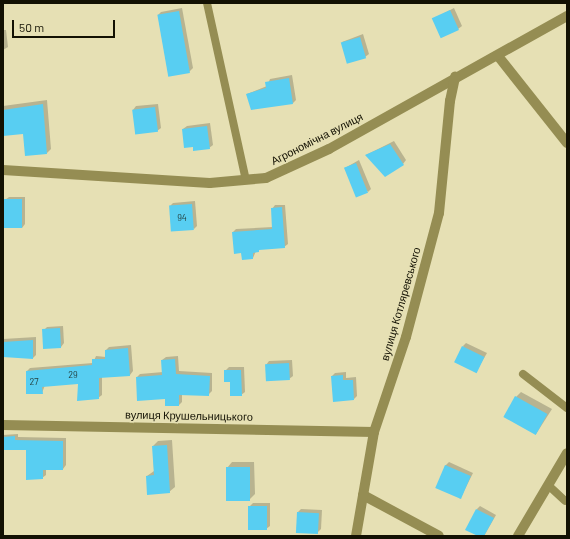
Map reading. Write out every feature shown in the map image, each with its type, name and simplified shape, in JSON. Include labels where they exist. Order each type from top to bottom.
[{"type":"street","name":"Агрономічна вулиця","points":[[3,170],[210,183],[266,178],[329,149],[455,77],[498,56],[567,16]]},
{"type":"street","points":[[498,56],[567,143]]},
{"type":"street","name":"вулиця Котляревського","points":[[356,536],[374,432],[406,337],[439,213],[450,101],[455,77]]},
{"type":"street","name":"вулиця Крушельницького","points":[[3,425],[374,432]]},
{"type":"street","points":[[518,536],[567,453]]},
{"type":"street","points":[[363,495],[439,536]]},
{"type":"lane","points":[[207,3],[246,180]]},
{"type":"lane","points":[[523,374],[567,408]]},
{"type":"lane","points":[[548,485],[565,501]]},
{"type":"building","points":[[450,10],[459,30],[441,38],[432,18]]},
{"type":"building","points":[[179,11],[190,73],[168,77],[157,15]]},
{"type":"building","points":[[360,37],[366,58],[347,64],[341,43]]},
{"type":"building","points":[[289,78],[293,104],[251,110],[246,94],[266,88],[265,82]]},
{"type":"building","points":[[43,104],[47,154],[25,156],[23,134],[3,136],[3,110]]},
{"type":"building","points":[[155,107],[158,132],[135,135],[132,110]]},
{"type":"building","points":[[207,126],[210,149],[193,151],[193,147],[184,148],[182,129]]},
{"type":"building","points":[[390,144],[404,165],[385,177],[365,155]]},
{"type":"building","points":[[356,163],[368,193],[356,198],[344,168]]},
{"type":"building","points":[[4,199],[22,199],[22,228],[4,228]]},
{"type":"building","points":[[192,204],[194,230],[171,232],[169,206]]},
{"type":"building","points":[[282,207],[285,248],[259,250],[259,252],[253,253],[253,259],[242,260],[241,253],[234,254],[232,232],[272,229],[271,208]]},
{"type":"building","points":[[60,328],[61,348],[43,349],[42,329]]},
{"type":"building","points":[[33,340],[33,359],[3,357],[3,342]]},
{"type":"building","points":[[462,346],[484,357],[477,373],[454,362]]},
{"type":"building","points":[[128,348],[130,376],[99,378],[99,399],[77,401],[78,384],[42,387],[43,394],[26,394],[26,371],[92,365],[92,359],[105,359],[105,350]]},
{"type":"building","points":[[175,359],[176,374],[210,376],[209,396],[179,395],[179,406],[165,406],[165,399],[137,401],[136,377],[162,375],[161,360]]},
{"type":"building","points":[[289,363],[290,380],[266,381],[265,364]]},
{"type":"building","points":[[224,370],[241,370],[242,396],[230,396],[230,382],[224,382]]},
{"type":"building","points":[[343,375],[343,380],[353,380],[354,400],[333,402],[331,376]]},
{"type":"building","points":[[515,396],[547,414],[536,435],[503,417]]},
{"type":"building","points":[[15,436],[15,440],[63,441],[63,470],[43,470],[43,479],[26,480],[26,450],[3,450],[3,437]]},
{"type":"building","points":[[167,445],[170,493],[147,495],[146,476],[154,475],[152,446]]},
{"type":"building","points":[[445,465],[471,476],[461,499],[435,488]]},
{"type":"building","points":[[226,467],[250,467],[250,501],[226,501]]},
{"type":"building","points":[[248,506],[267,506],[267,530],[248,530]]},
{"type":"building","points":[[476,509],[494,518],[484,536],[478,536],[465,530]]},
{"type":"building","points":[[297,512],[319,513],[318,534],[296,533]]}]
